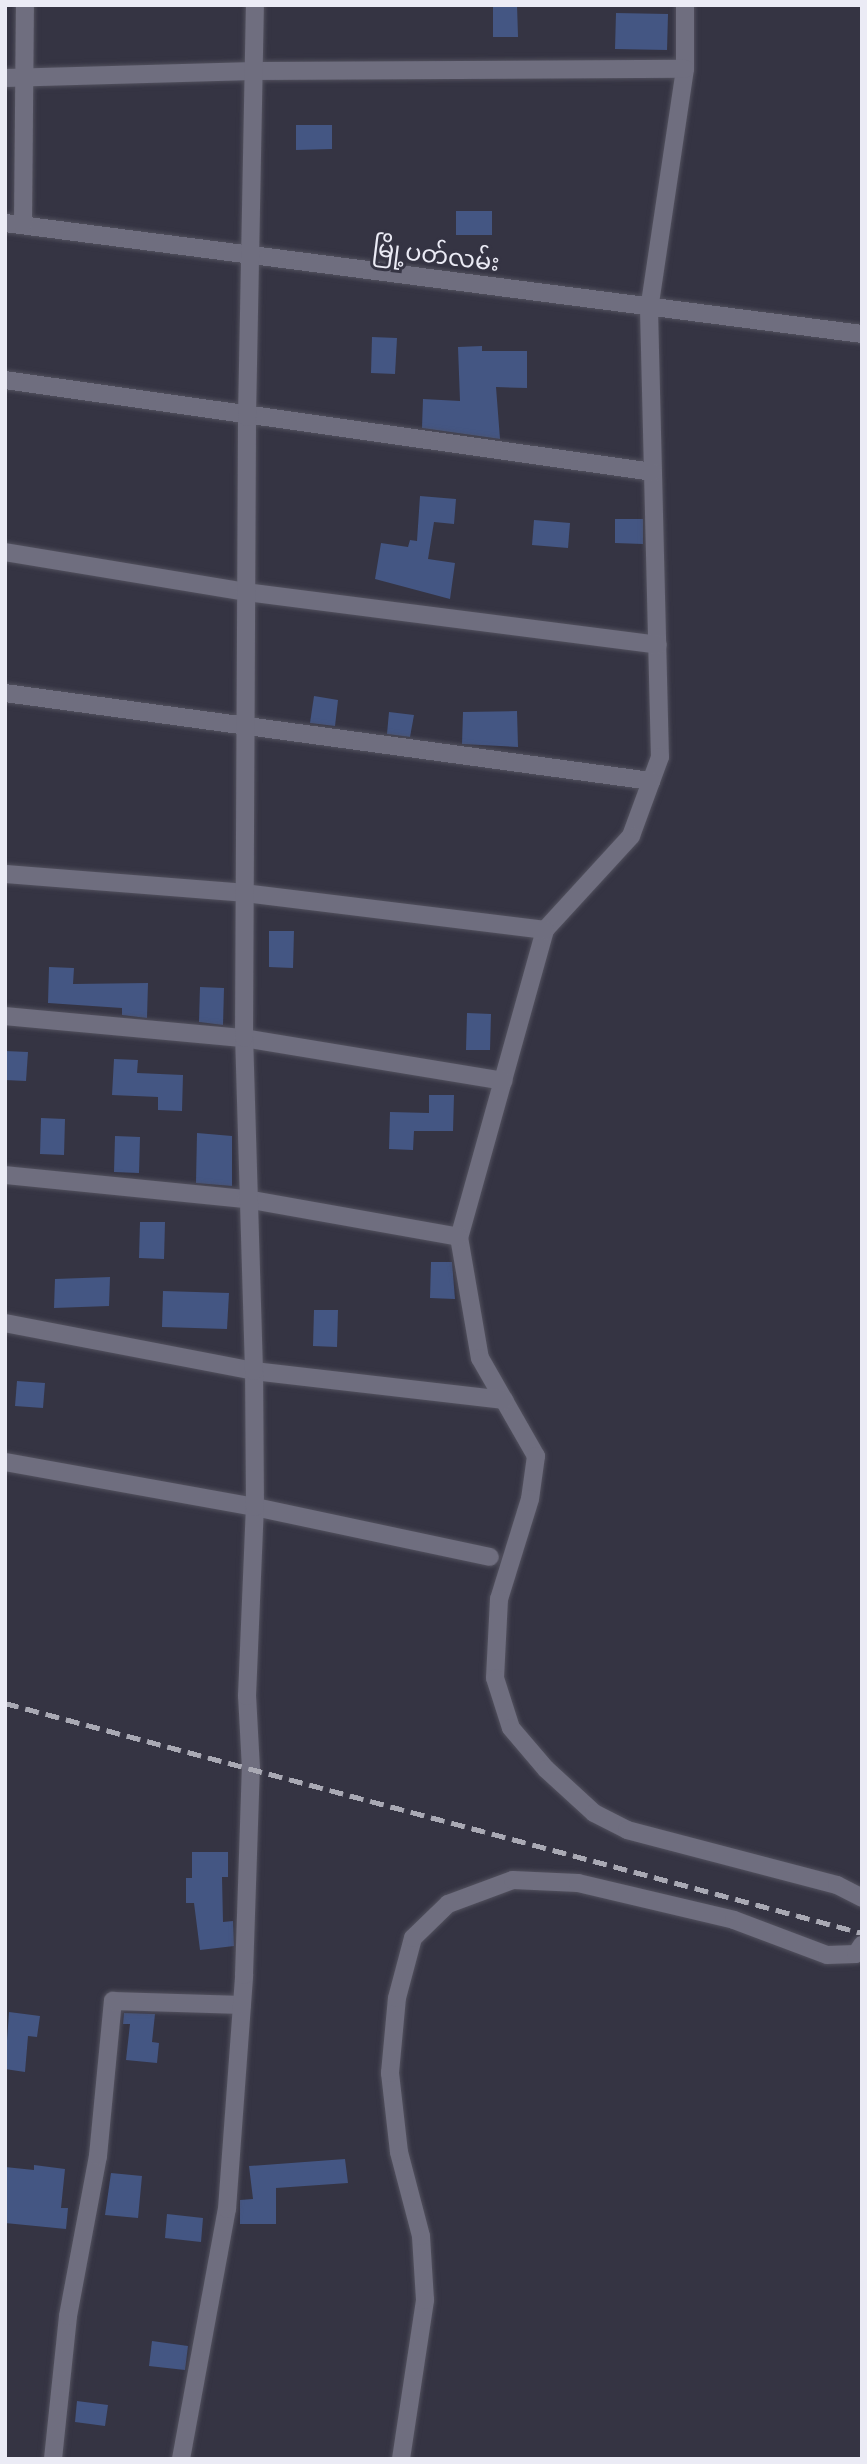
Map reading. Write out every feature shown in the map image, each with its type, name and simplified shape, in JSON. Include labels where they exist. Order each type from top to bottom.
[{"type":"street","points":[[14,224],[24,78],[25,5]]},
{"type":"street","points":[[181,2459],[227,2209],[242,2005],[255,1507],[254,1371],[246,1199],[244,893],[247,417],[255,5]]},
{"type":"street","points":[[685,5],[685,69],[649,309],[660,757],[631,836],[545,930],[459,1237],[480,1358],[536,1456],[530,1499],[499,1599],[495,1678],[511,1728],[545,1769],[594,1813],[627,1830],[837,1885],[862,1898]]},
{"type":"street","points":[[5,78],[254,71],[685,69]]},
{"type":"street","name":"မြို့ပတ်လမ်း","points":[[14,224],[649,309],[862,334]]},
{"type":"street","points":[[5,380],[247,417],[653,472]]},
{"type":"street","points":[[5,552],[246,592],[658,645]]},
{"type":"street","points":[[5,693],[651,781]]},
{"type":"street","points":[[5,874],[244,893],[545,930]]},
{"type":"street","points":[[5,1016],[244,1038],[503,1081]]},
{"type":"street","points":[[5,1175],[246,1199],[459,1237]]},
{"type":"street","points":[[5,1323],[254,1371],[504,1400]]},
{"type":"street","points":[[5,1462],[255,1507],[491,1557]]},
{"type":"street","points":[[401,2459],[425,2300],[421,2236],[399,2152],[390,2073],[397,1998],[413,1938],[448,1904],[513,1880],[578,1883],[734,1920],[827,1955],[856,1954],[862,1945]]},
{"type":"street","points":[[53,2459],[68,2316],[98,2156],[113,2001],[242,2005]]},
{"type":"building","points":[[493,5],[517,5],[518,37],[493,37]]},
{"type":"building","points":[[616,13],[668,14],[667,50],[615,49]]},
{"type":"building","points":[[296,125],[332,125],[332,149],[296,150]]},
{"type":"building","points":[[456,211],[492,211],[492,235],[456,235]]},
{"type":"building","points":[[372,337],[397,338],[395,374],[371,373]]},
{"type":"building","points":[[482,346],[482,351],[527,351],[527,388],[496,387],[500,439],[422,428],[423,399],[460,401],[458,347]]},
{"type":"building","points":[[420,496],[456,499],[454,524],[434,522],[428,559],[455,563],[450,599],[375,579],[381,543],[408,547],[410,540],[417,541]]},
{"type":"building","points":[[615,519],[643,519],[643,544],[615,543]]},
{"type":"building","points":[[534,520],[570,523],[568,548],[532,545]]},
{"type":"building","points":[[314,696],[338,700],[335,726],[310,723]]},
{"type":"building","points":[[517,711],[518,747],[462,744],[463,712]]},
{"type":"building","points":[[389,712],[414,715],[410,737],[387,734]]},
{"type":"building","points":[[269,931],[294,931],[293,968],[269,967]]},
{"type":"building","points":[[49,967],[74,968],[73,984],[148,983],[147,1018],[122,1015],[122,1008],[48,1003]]},
{"type":"building","points":[[200,987],[224,988],[223,1025],[199,1022]]},
{"type":"building","points":[[467,1013],[491,1014],[490,1050],[466,1050]]},
{"type":"building","points":[[5,1051],[28,1052],[26,1081],[5,1080]]},
{"type":"building","points":[[114,1059],[138,1060],[137,1073],[183,1075],[182,1111],[158,1110],[158,1097],[112,1095]]},
{"type":"building","points":[[429,1095],[454,1095],[453,1131],[414,1131],[413,1150],[389,1149],[390,1112],[429,1113]]},
{"type":"building","points":[[41,1118],[65,1119],[64,1155],[40,1154]]},
{"type":"building","points":[[197,1133],[232,1136],[232,1186],[196,1183]]},
{"type":"building","points":[[115,1136],[140,1137],[139,1173],[114,1172]]},
{"type":"building","points":[[140,1222],[165,1222],[164,1259],[139,1258]]},
{"type":"building","points":[[431,1262],[452,1262],[455,1299],[430,1298]]},
{"type":"building","points":[[110,1277],[109,1306],[54,1308],[55,1279]]},
{"type":"building","points":[[163,1291],[229,1293],[227,1329],[162,1327]]},
{"type":"building","points":[[314,1310],[338,1310],[337,1347],[313,1346]]},
{"type":"building","points":[[17,1381],[45,1383],[43,1408],[15,1406]]},
{"type":"building","points":[[192,1852],[228,1852],[228,1877],[222,1877],[223,1922],[233,1921],[234,1946],[200,1950],[194,1903],[186,1903],[186,1878],[192,1878]]},
{"type":"building","points":[[9,2012],[40,2016],[37,2037],[28,2036],[25,2072],[5,2069]]},
{"type":"building","points":[[124,2013],[155,2014],[152,2042],[159,2043],[157,2063],[126,2060],[130,2024],[123,2024]]},
{"type":"building","points":[[345,2159],[348,2183],[276,2188],[276,2224],[240,2224],[240,2200],[253,2199],[249,2166]]},
{"type":"building","points":[[34,2165],[65,2169],[61,2208],[68,2208],[66,2229],[5,2223],[5,2167],[34,2170]]},
{"type":"building","points":[[111,2173],[142,2176],[138,2218],[105,2215]]},
{"type":"building","points":[[167,2214],[203,2218],[201,2242],[165,2238]]},
{"type":"building","points":[[152,2341],[188,2346],[185,2370],[149,2366]]},
{"type":"building","points":[[77,2401],[108,2405],[105,2426],[75,2422]]},
{"type":"railway","points":[[5,1703],[862,1933]]}]
